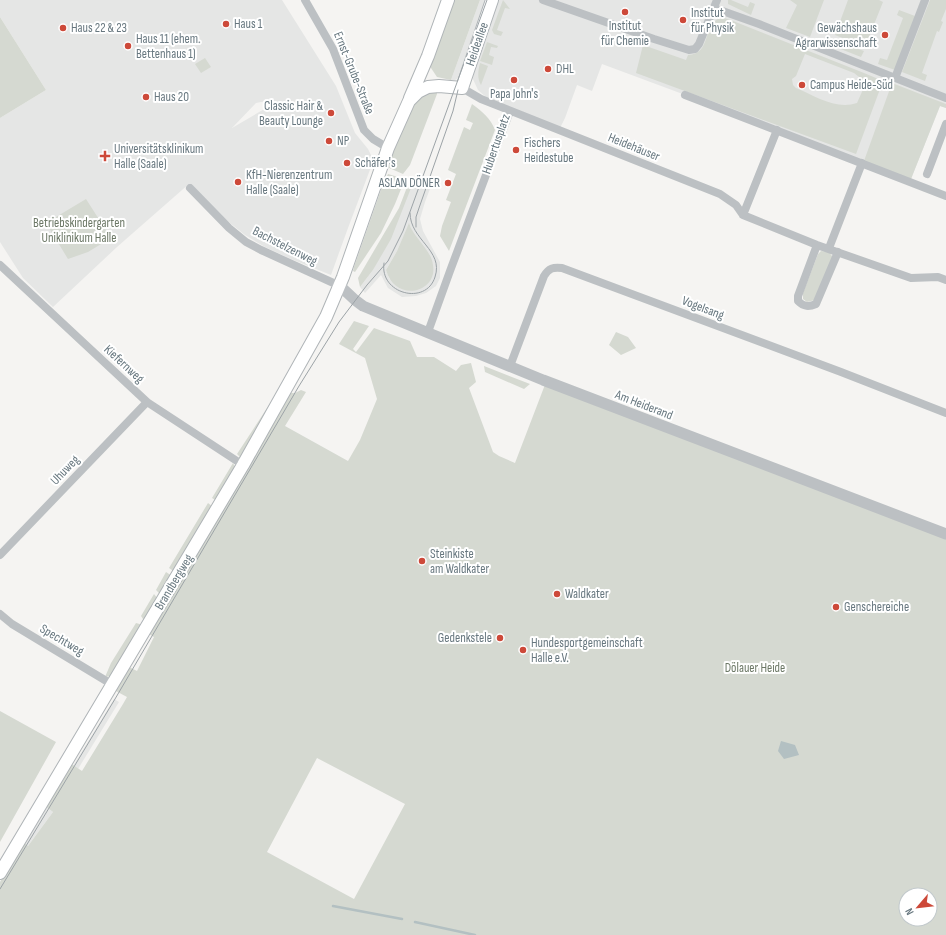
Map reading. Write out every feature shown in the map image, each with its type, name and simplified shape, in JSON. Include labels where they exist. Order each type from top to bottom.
[{"type":"main road","points":[[409,101],[448,0]]},
{"type":"main road","name":"Heideallee","points":[[462,88],[492,0]]},
{"type":"main road","points":[[424,63],[429,78],[439,86]]},
{"type":"main road","name":"Hubertusplatz","points":[[340,286],[388,148],[409,101],[422,89],[439,86],[462,88]]},
{"type":"main road","name":"Brandbergweg","points":[[0,873],[243,465],[326,317],[340,286]]},
{"type":"street","name":"Ernst-Grube-Straße","points":[[305,0],[333,49],[364,130],[373,139],[388,148]]},
{"type":"street","points":[[543,0],[689,50],[695,49],[699,44],[716,4],[759,24],[946,98]]},
{"type":"street","points":[[895,78],[925,0]]},
{"type":"street","name":"Hubertusplatz","points":[[428,332],[510,111],[481,99],[462,88]]},
{"type":"street","points":[[684,95],[946,196]]},
{"type":"street","name":"Heidehäuser","points":[[510,111],[720,194],[736,205],[743,215],[817,245],[911,278],[938,277],[946,280]]},
{"type":"street","points":[[927,174],[946,124]]},
{"type":"street","points":[[743,215],[777,130]]},
{"type":"street","points":[[829,248],[862,163]]},
{"type":"street","name":"Bachstelzenweg","points":[[190,188],[229,228],[246,242],[340,286]]},
{"type":"street","points":[[817,245],[798,296],[798,301],[802,305],[810,307],[816,304],[838,252]]},
{"type":"street","name":"Kiefernweg","points":[[0,265],[148,402],[243,465]]},
{"type":"street","name":"Vogelsang","points":[[510,366],[544,276],[548,270],[555,267],[562,268],[841,372],[946,413]]},
{"type":"street","name":"Am Heiderand","points":[[340,286],[363,306],[473,352],[946,534]]},
{"type":"street","name":"Uhuweg","points":[[0,555],[148,402]]},
{"type":"street","name":"Spechtweg","points":[[0,614],[12,624],[113,685]]},
{"type":"shaded area","name":"Universitätsklinikum Halle (Saale)","points":[[0,0],[282,0],[336,86],[355,133],[371,155],[371,167],[331,275],[265,247],[245,235],[225,219],[190,183],[117,247],[53,307],[23,278],[0,242],[0,118],[46,90],[0,17]],"holes":[[[271,100],[266,108],[232,128],[256,103]]]},
{"type":"shaded area","points":[[480,0],[489,0],[460,77],[455,80],[451,80]]},
{"type":"shaded area","name":"Campus Heide-Süd","points":[[494,0],[946,0],[946,108],[940,106],[911,179],[602,64],[592,91],[577,85],[559,130],[487,98],[478,90],[472,77]]},
{"type":"shaded area","points":[[413,179],[431,186],[420,219],[423,231],[440,262],[440,278],[436,286],[426,293],[416,296],[402,297],[388,288],[381,275],[365,293],[360,287],[373,270],[413,183]],"holes":[[[409,224],[414,235],[390,280],[386,270],[397,251]]]},
{"type":"shaded area","points":[[114,699],[119,702],[78,769],[73,766]]},
{"type":"shaded area","points":[[781,741],[795,745],[799,755],[784,759],[778,751]]},
{"type":"shaded area","points":[[45,806],[53,812],[28,846],[24,842]]},
{"type":"green space","points":[[451,0],[480,0],[451,80],[437,77],[427,62]]},
{"type":"green space","points":[[503,0],[510,9],[505,8],[497,30],[503,32],[501,36],[494,34],[492,30]]},
{"type":"green space","points":[[728,0],[748,7],[750,2],[755,4],[751,15],[728,4]]},
{"type":"green space","points":[[790,0],[824,0],[810,37],[786,28],[797,5]]},
{"type":"green space","points":[[848,0],[879,0],[883,2],[865,47],[835,35]]},
{"type":"green space","points":[[930,0],[946,0],[946,9],[941,21],[943,22],[939,32],[937,31],[922,73],[927,75],[925,81],[902,72]]},
{"type":"green space","points":[[899,10],[915,16],[895,70],[878,64],[880,58],[887,60],[903,18],[897,15]]},
{"type":"green space","points":[[0,17],[46,90],[0,118]]},
{"type":"green space","points":[[719,18],[733,21],[883,81],[856,154],[636,73],[643,45],[686,60],[688,55],[695,54],[700,50],[714,22]],"holes":[[[805,54],[854,73],[863,80],[865,85],[857,103],[849,105],[841,105],[826,101],[796,88],[793,85],[792,79],[796,76]]]},
{"type":"green space","points":[[835,41],[864,51],[861,57],[833,46]]},
{"type":"green space","points":[[487,42],[498,46],[497,48],[491,47],[489,55],[494,57],[492,65],[480,61]]},
{"type":"green space","points":[[205,58],[211,67],[201,73],[195,64]]},
{"type":"green space","points":[[480,63],[488,66],[481,85],[478,74]]},
{"type":"green space","points":[[892,83],[946,104],[946,108],[940,106],[911,179],[864,161]]},
{"type":"green space","points":[[437,90],[437,94],[410,165],[403,174],[387,167],[416,98]]},
{"type":"green space","points":[[472,104],[486,116],[495,130],[449,251],[440,236],[451,202],[446,200],[456,174],[448,170],[464,127],[470,130],[473,123],[466,120]]},
{"type":"green space","points":[[388,174],[405,179],[381,233],[355,272],[353,271],[354,267],[383,184]]},
{"type":"green space","points":[[409,182],[413,183],[391,239],[373,270],[360,287],[358,278],[399,208]]},
{"type":"green space","name":"Betriebskindergarten Uniklinikum Halle","points":[[86,199],[111,238],[88,252],[68,259],[46,223]]},
{"type":"green space","points":[[409,223],[411,229],[432,259],[433,265],[433,275],[429,282],[423,288],[415,290],[406,290],[398,287],[391,280],[386,270],[397,251]]},
{"type":"green space","points":[[821,251],[829,252],[832,256],[832,261],[815,300],[807,302],[803,299],[803,293],[818,254]]},
{"type":"green space","name":"Dölauer Heide","points":[[354,321],[369,326],[353,349],[356,352],[374,328],[410,341],[417,357],[434,357],[456,371],[461,365],[471,363],[476,382],[469,388],[493,452],[515,463],[546,382],[946,535],[946,935],[0,935],[0,882],[24,842],[28,846],[53,812],[45,806],[70,763],[82,771],[123,704],[127,697],[114,690],[129,667],[137,671],[154,637],[149,634],[290,393],[295,393],[301,390],[306,392],[285,426],[348,461],[360,440],[377,399],[365,358],[339,344]],"holes":[[[317,758],[405,804],[354,899],[267,852]]]},
{"type":"green space","points":[[616,332],[628,337],[636,348],[621,355],[609,345]]},
{"type":"green space","points":[[484,366],[530,384],[524,389],[485,372]]},
{"type":"green space","points":[[269,405],[271,406],[243,456],[240,457],[237,454]]},
{"type":"green space","points":[[233,463],[235,467],[217,501],[212,498]]},
{"type":"green space","points":[[208,503],[213,507],[175,572],[169,568]]},
{"type":"green space","points":[[166,572],[172,576],[162,593],[159,593],[156,590]]},
{"type":"green space","points":[[154,594],[158,599],[146,619],[143,619],[141,616]]},
{"type":"green space","points":[[136,623],[143,625],[111,676],[105,677],[111,663]]},
{"type":"green space","points":[[0,711],[56,742],[0,842]]},
{"type":"waterway","points":[[333,906],[402,919]]},
{"type":"waterway","points":[[415,922],[475,935]]},
{"type":"tram line","points":[[0,889],[115,699],[299,386],[339,322],[367,285],[388,261],[403,231],[487,0]]},
{"type":"tram line","points":[[416,227],[416,217],[453,111],[458,90]]},
{"type":"tram line","points":[[384,263],[384,274],[389,282],[396,289],[404,292],[414,293],[423,291],[430,286],[435,277],[437,268],[435,259],[415,231],[411,222],[410,213]]},
{"type":"place","name":"Institut für Chemie","points":[[625,12]]},
{"type":"place","name":"Institut für Physik","points":[[683,20]]},
{"type":"place","name":"Haus 1","points":[[226,24]]},
{"type":"place","name":"Haus 22 & 23","points":[[63,28]]},
{"type":"place","name":"Gewächshaus Agrarwissenschaft","points":[[885,35]]},
{"type":"place","name":"Haus 11 (ehem. Bettenhaus 1)","points":[[128,46]]},
{"type":"place","name":"DHL","points":[[548,69]]},
{"type":"place","name":"Papa John's","points":[[514,80]]},
{"type":"place","name":"Campus Heide-Süd","points":[[802,85]]},
{"type":"place","name":"Haus 20","points":[[146,97]]},
{"type":"place","name":"Classic Hair & Beauty Lounge","points":[[331,113]]},
{"type":"place","name":"NP","points":[[329,141]]},
{"type":"place","name":"Fischers Heidestube","points":[[516,150]]},
{"type":"place","name":"Universitätsklinikum Halle (Saale)","points":[[105,156]]},
{"type":"place","name":"Schäfer's","points":[[347,163]]},
{"type":"place","name":"KfH-Nierenzentrum Halle (Saale)","points":[[238,182]]},
{"type":"place","name":"ASLAN DÖNER","points":[[448,183]]},
{"type":"place","name":"Steinkiste am Waldkater","points":[[422,561]]},
{"type":"place","name":"Waldkater","points":[[557,594]]},
{"type":"place","name":"Genschereiche","points":[[836,607]]},
{"type":"place","name":"Gedenkstele","points":[[500,638]]},
{"type":"place","name":"Hundesportgemeinschaft Halle e.V.","points":[[523,650]]}]
